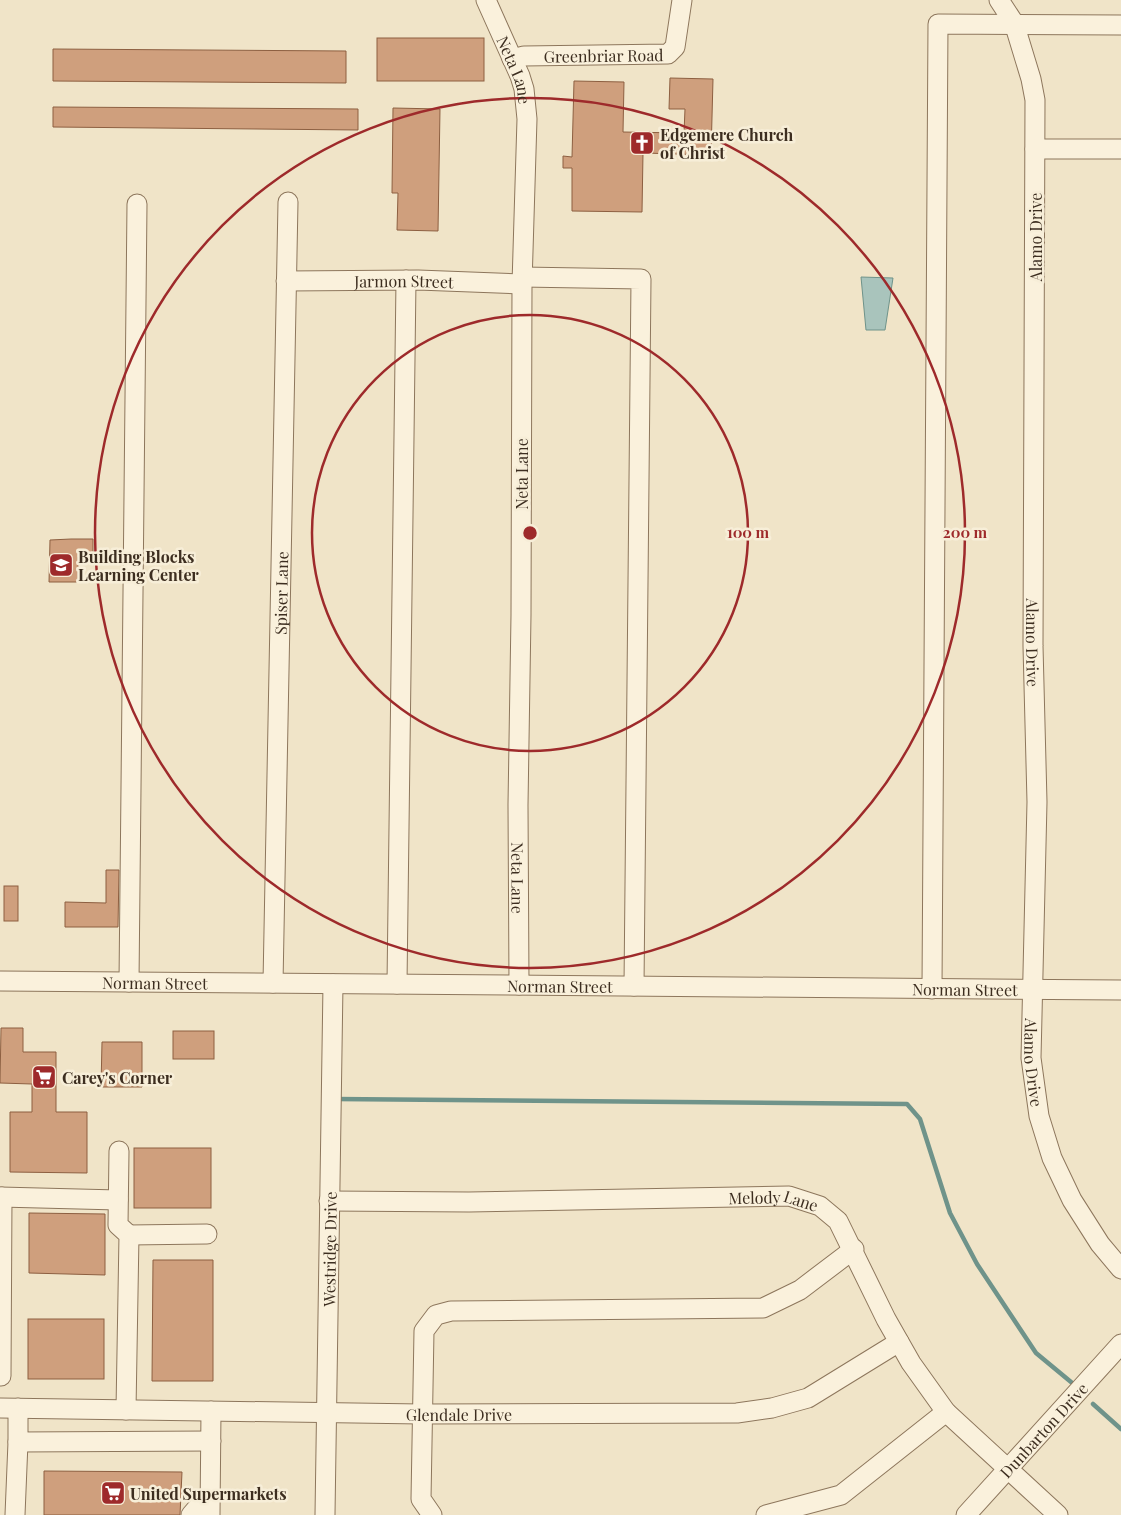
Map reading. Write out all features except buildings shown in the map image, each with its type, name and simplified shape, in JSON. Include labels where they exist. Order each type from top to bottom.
[{"type":"street","name":"Neta Lane","points":[[486,0],[524,89],[527,119],[522,280],[521,615],[518,805],[519,985]]},
{"type":"street","name":"Greenbriar Road","points":[[512,59],[524,56],[668,54],[675,47],[682,0]]},
{"type":"street","name":"Alamo Drive","points":[[999,0],[1014,24],[1032,79],[1035,100],[1033,509],[1037,802],[1031,1058],[1039,1116],[1052,1158],[1072,1200],[1100,1244],[1121,1269]]},
{"type":"street","points":[[932,989],[938,24],[1121,25]]},
{"type":"street","points":[[1035,149],[1121,149]]},
{"type":"street","name":"Spiser Lane","points":[[273,983],[288,202]]},
{"type":"street","points":[[129,982],[137,204]]},
{"type":"street","name":"Jarmon Street","points":[[286,281],[641,279],[634,986]]},
{"type":"street","points":[[397,984],[406,280]]},
{"type":"street","name":"Norman Street","points":[[0,981],[1121,990]]},
{"type":"street","name":"Westridge Drive","points":[[325,1515],[333,984]]},
{"type":"street","points":[[119,1150],[118,1225],[129,1235],[207,1234]]},
{"type":"street","name":"Melody Lane","points":[[329,1201],[469,1202],[789,1196],[820,1206],[838,1221],[854,1249],[899,1342],[911,1363],[946,1412],[1058,1515]]},
{"type":"street","points":[[1,1376],[1,1197],[118,1200]]},
{"type":"street","points":[[126,1410],[129,1235]]},
{"type":"street","points":[[432,1515],[421,1499],[421,1414],[424,1330],[436,1315],[451,1310],[763,1308],[800,1290],[854,1249]]},
{"type":"street","name":"Glendale Drive","points":[[9,1408],[421,1414],[757,1411],[808,1398],[899,1342]]},
{"type":"street","name":"Dunbarton Drive","points":[[966,1515],[1121,1344]]},
{"type":"street","points":[[9,1408],[18,1442],[15,1515]]},
{"type":"street","points":[[210,1515],[211,1411]]},
{"type":"street","points":[[766,1515],[841,1495],[946,1412]]},
{"type":"street","points":[[18,1442],[211,1441]]},
{"type":"street","points":[[191,1515],[210,1493]]},
{"type":"water","points":[[861,277],[893,278],[885,330],[866,330]]},
{"type":"waterway","points":[[335,1099],[907,1104],[920,1119],[950,1213],[977,1264],[1036,1353],[1071,1382]]},
{"type":"waterway","points":[[1093,1404],[1121,1429]]},
{"type":"place","name":"Edgemere Church of Christ","points":[[642,143]]},
{"type":"place","name":"Building Blocks Learning Center","points":[[61,565]]},
{"type":"place","name":"Carey's Corner","points":[[44,1077]]},
{"type":"place","name":"United Supermarkets","points":[[113,1493]]}]
